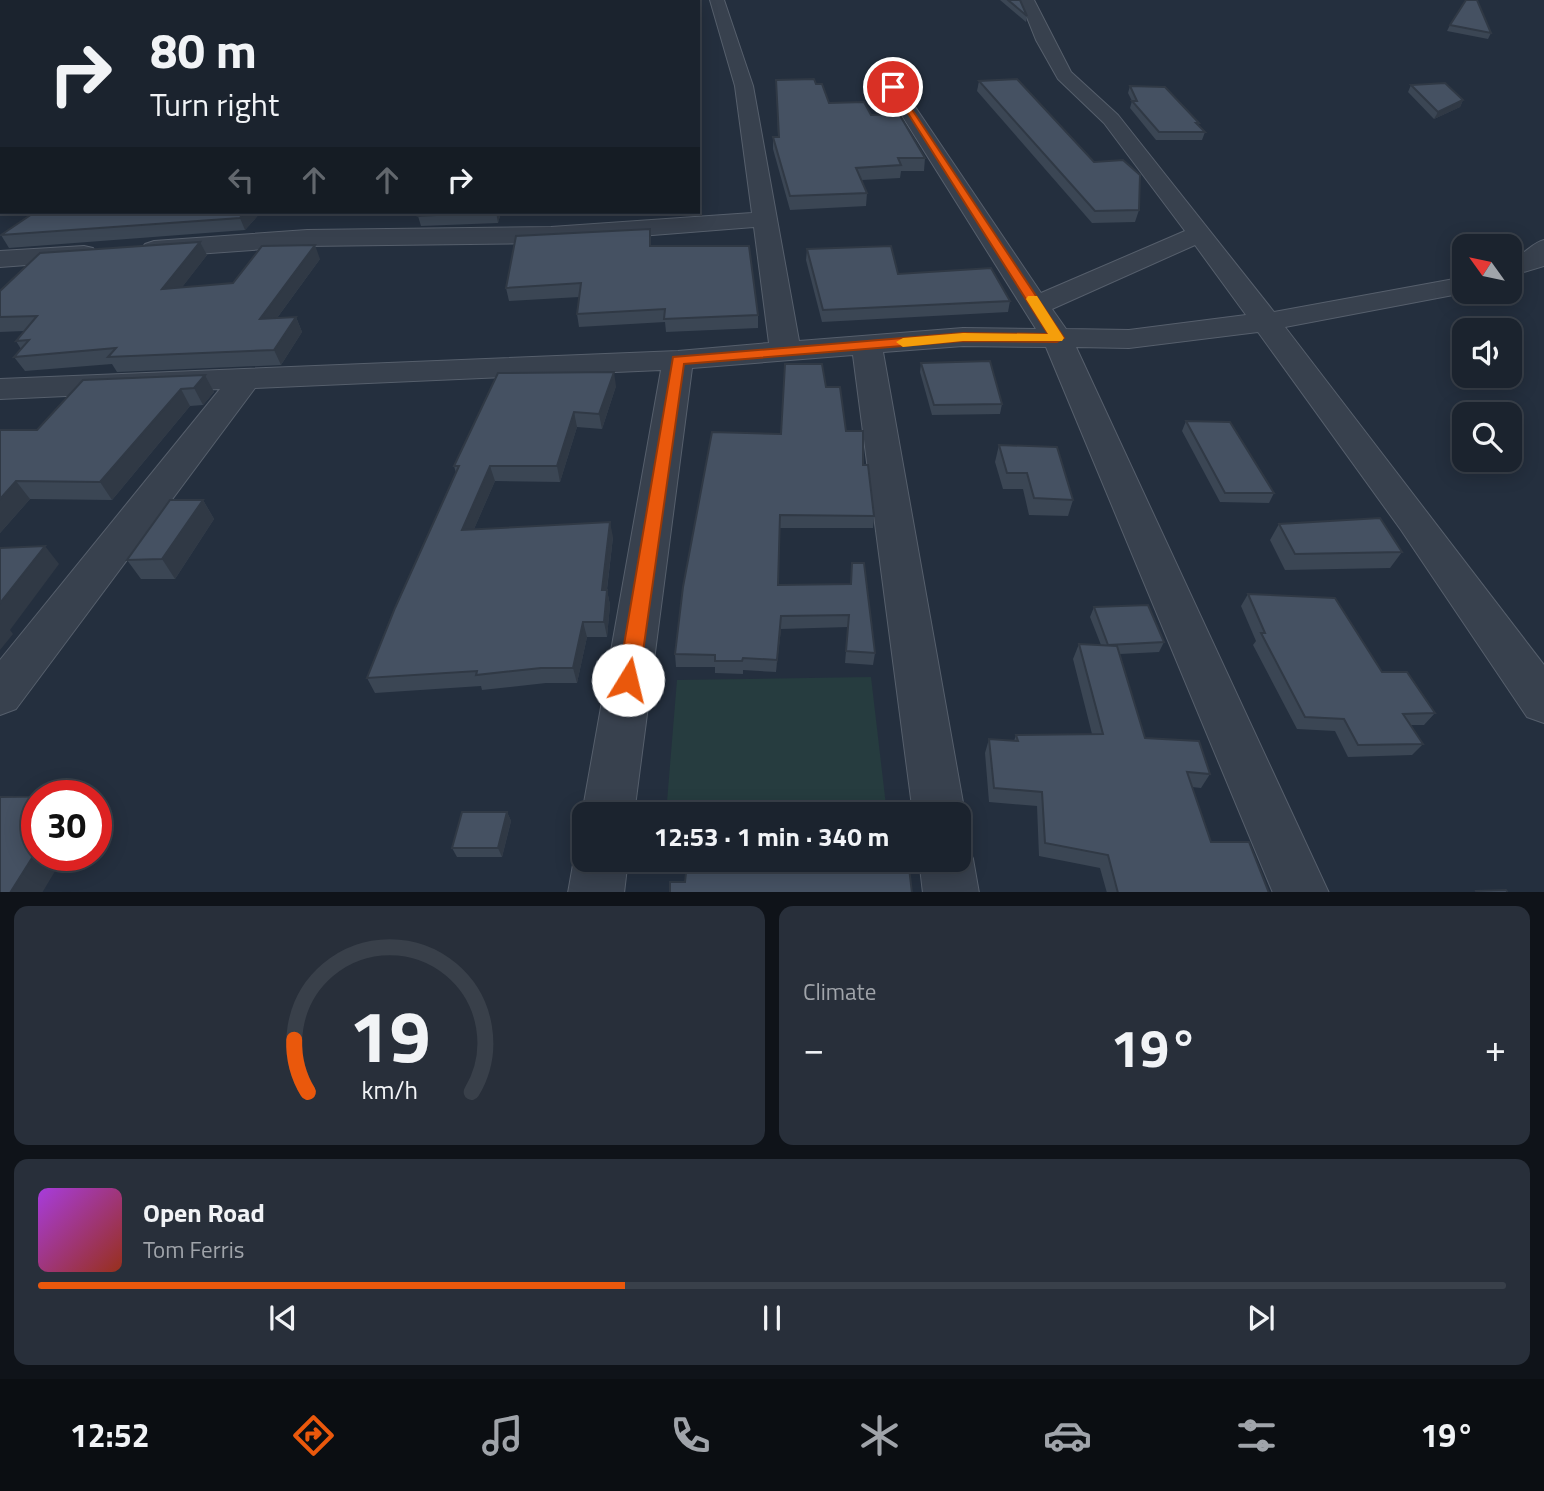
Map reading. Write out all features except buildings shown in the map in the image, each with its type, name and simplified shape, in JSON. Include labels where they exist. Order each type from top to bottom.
[{"type":"street","points":[[717,0],[744,86],[786,353]]},
{"type":"street","points":[[1027,0],[1044,40],[1064,75],[1111,119],[1200,234],[1415,520],[1544,702]]},
{"type":"street","points":[[893,87],[946,172],[1057,338],[1301,892]]},
{"type":"street","points":[[307,238],[319,214]]},
{"type":"street","points":[[0,260],[552,223],[765,219]]},
{"type":"street","points":[[1037,305],[1200,234]]},
{"type":"street","points":[[1522,264],[1535,260],[1544,248]]},
{"type":"street","points":[[4,393],[245,379],[678,360],[963,337],[1129,339],[1264,322],[1452,287]]},
{"type":"street","points":[[867,346],[937,802]]},
{"type":"street","points":[[610,802],[678,360]]},
{"type":"street","points":[[0,695],[245,379]]},
{"type":"street","points":[[596,892],[599,872]]},
{"type":"street","points":[[948,872],[951,892]]},
{"type":"green space","points":[[871,677],[886,802],[667,802],[677,680]]},
{"type":"slow traffic","points":[[903,342],[963,337],[1057,338],[1033,299]]},
{"type":"route","points":[[628,680],[678,360],[963,337],[1057,338],[1014,269],[946,172],[893,87]]}]
